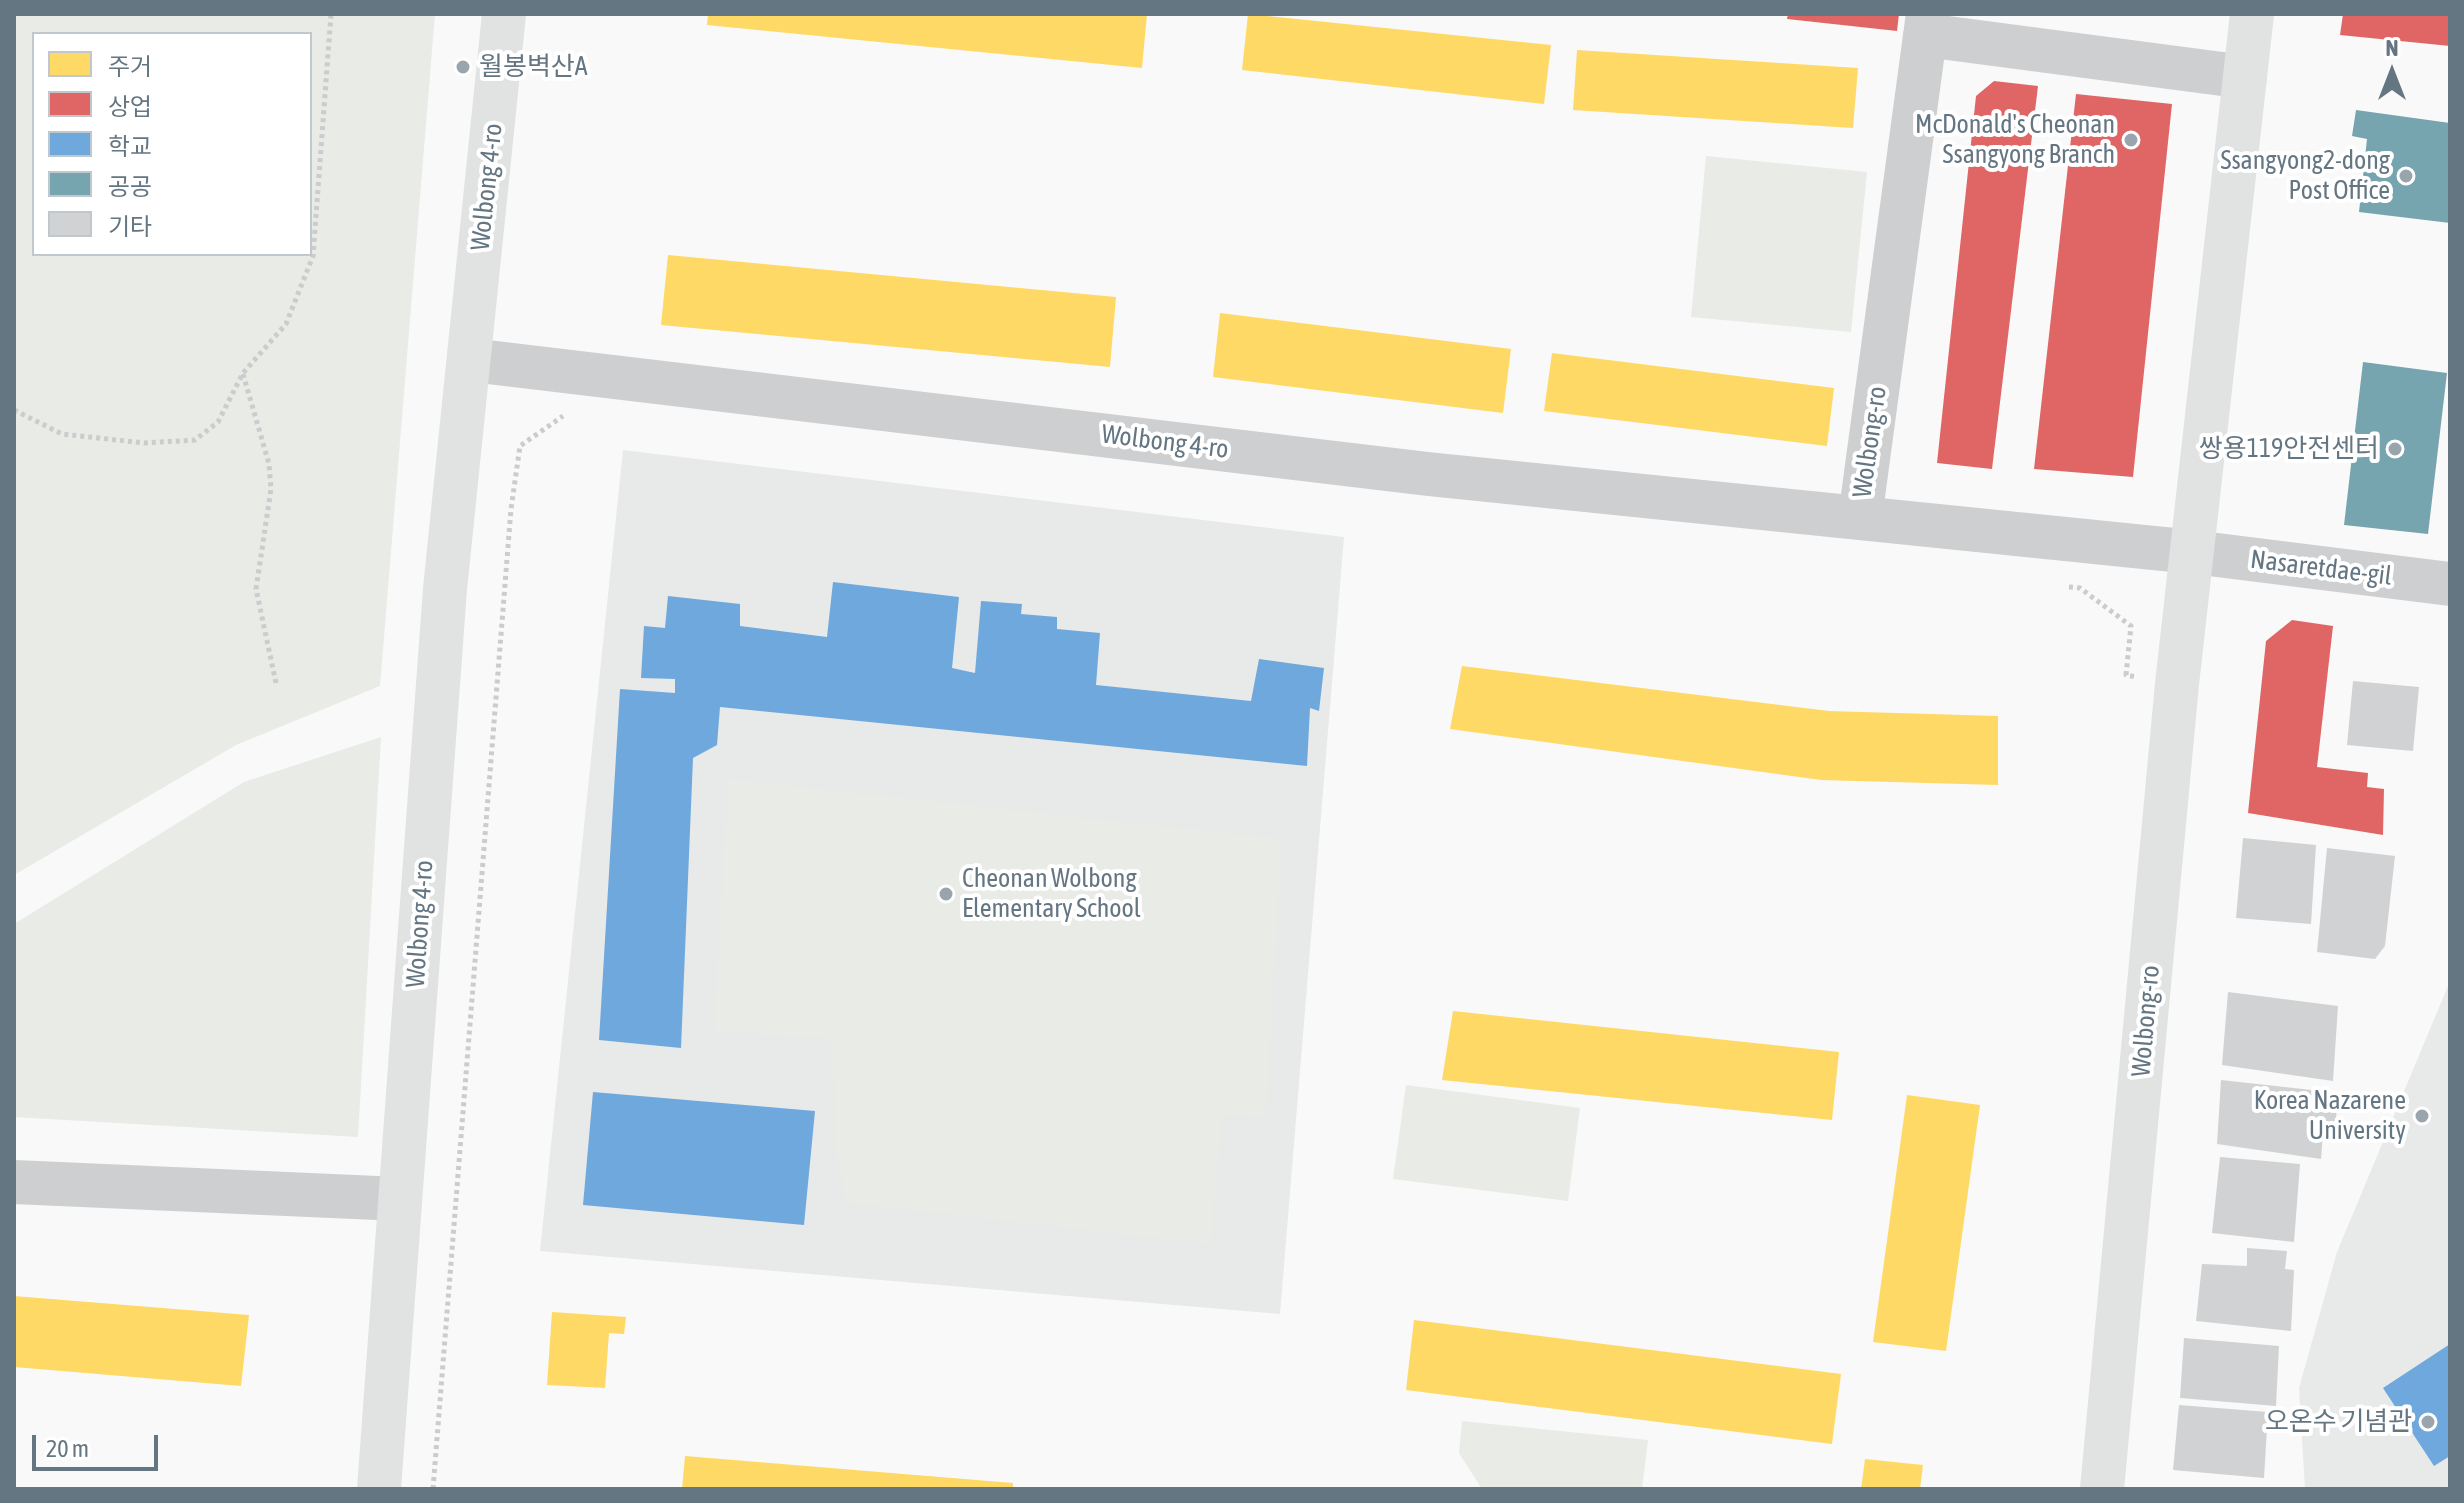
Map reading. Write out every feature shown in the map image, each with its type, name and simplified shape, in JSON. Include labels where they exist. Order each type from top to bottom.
[{"type":"street","name":"Wolbong 4-ro","points":[[379,1489],[445,589],[471,360],[504,14]]},
{"type":"street","name":"Wolbong-ro","points":[[2102,1489],[2177,684],[2252,14]]},
{"type":"street","name":"Wolbong-ro","points":[[2193,552],[1860,518],[1926,24],[2245,77]]},
{"type":"street","name":"Wolbong 4-ro","points":[[471,360],[1428,474],[1860,518]]},
{"type":"street","name":"Nasaretdae-gil","points":[[2193,552],[2450,584]]},
{"type":"street","points":[[14,1182],[400,1199]]},
{"type":"path","points":[[14,410],[62,434],[179,443],[203,436],[218,422],[243,373],[286,324],[313,256],[331,14]]},
{"type":"path","points":[[243,373],[269,464],[271,489],[256,589],[276,683]]},
{"type":"path","points":[[433,1489],[511,509],[520,446],[562,416],[577,414]]},
{"type":"path","points":[[2064,586],[2080,588],[2131,626],[2126,675],[2177,684]]},
{"type":"shaded area","points":[[14,14],[435,14],[380,686],[236,745],[14,875]]},
{"type":"shaded area","points":[[1706,156],[1867,172],[1851,332],[1691,317]]},
{"type":"shaded area","name":"Cheonan Wolbong Elementary School","points":[[623,450],[1344,537],[1280,1314],[540,1251]]},
{"type":"shaded area","points":[[381,737],[358,1137],[14,1117],[14,924],[244,782]]},
{"type":"shaded area","points":[[728,779],[1282,839],[1266,1117],[1222,1114],[1211,1244],[847,1203],[834,1143],[833,1039],[714,1031]]},
{"type":"shaded area","name":"Korea Nazarene University","points":[[2450,981],[2450,1489],[2305,1489],[2299,1388],[2337,1252]]},
{"type":"shaded area","points":[[1406,1085],[1580,1108],[1568,1201],[1393,1179]]},
{"type":"shaded area","points":[[1462,1421],[1648,1440],[1642,1489],[1482,1489],[1459,1453]]},
{"type":"building: 주거","points":[[708,14],[1147,14],[1142,68],[707,25]]},
{"type":"building: 주거","points":[[1248,14],[1551,45],[1544,104],[1242,70]]},
{"type":"building: 주거","points":[[1577,50],[1858,68],[1853,128],[1573,110]]},
{"type":"building: 주거","points":[[668,255],[1116,297],[1110,367],[661,325]]},
{"type":"building: 주거","points":[[1220,313],[1511,349],[1503,413],[1213,377]]},
{"type":"building: 주거","points":[[1552,353],[1834,388],[1827,446],[1544,411]]},
{"type":"building: 주거","points":[[1462,666],[1829,711],[1998,716],[1998,785],[1821,780],[1450,729]]},
{"type":"building: 주거","points":[[1453,1011],[1839,1052],[1832,1120],[1442,1080]]},
{"type":"building: 주거","points":[[1907,1095],[1980,1105],[1946,1351],[1873,1342]]},
{"type":"building: 주거","points":[[14,1296],[249,1315],[241,1386],[14,1367]]},
{"type":"building: 주거","points":[[552,1312],[626,1317],[624,1334],[609,1333],[605,1388],[547,1385]]},
{"type":"building: 주거","points":[[1414,1320],[1841,1374],[1832,1444],[1406,1390]]},
{"type":"building: 주거","points":[[685,1456],[1013,1483],[1013,1489],[682,1489]]},
{"type":"building: 주거","points":[[1865,1459],[1923,1465],[1920,1489],[1861,1489]]},
{"type":"building: 상업","points":[[1788,14],[1899,14],[1897,31],[1787,19]]},
{"type":"building: 상업","points":[[2343,14],[2450,14],[2450,46],[2340,35]]},
{"type":"building: 상업","points":[[1994,81],[2038,86],[1992,469],[1937,463],[1976,96]]},
{"type":"building: 상업","points":[[2076,94],[2172,104],[2133,477],[2034,469]]},
{"type":"building: 상업","points":[[2292,620],[2333,626],[2317,767],[2368,773],[2367,787],[2384,789],[2383,835],[2248,813],[2266,641]]},
{"type":"building: 학교","points":[[833,582],[959,597],[952,668],[975,673],[981,601],[1022,604],[1021,614],[1057,617],[1057,629],[1100,633],[1096,685],[1251,701],[1259,659],[1324,668],[1319,711],[1310,708],[1307,766],[720,707],[717,745],[693,758],[681,1048],[599,1040],[620,689],[675,693],[675,679],[641,678],[644,626],[665,628],[668,596],[740,604],[740,626],[827,637]]},
{"type":"building: 학교","points":[[593,1092],[815,1111],[804,1225],[583,1205]]},
{"type":"building: 학교","name":"오온수 기념관","points":[[2450,1344],[2450,1456],[2434,1466],[2383,1388]]},
{"type":"building: 공공","name":"Ssangyong2-dong Post Office","points":[[2356,110],[2450,123],[2450,223],[2359,212],[2367,139],[2352,136]]},
{"type":"building: 공공","name":"쌍용119안전센터","points":[[2363,362],[2447,373],[2428,534],[2344,525]]},
{"type":"building: 기타","points":[[2353,681],[2419,687],[2413,751],[2347,745]]},
{"type":"building: 기타","points":[[2243,838],[2316,845],[2311,924],[2236,918]]},
{"type":"building: 기타","points":[[2327,848],[2395,856],[2385,946],[2375,959],[2317,952]]},
{"type":"building: 기타","points":[[2228,992],[2338,1006],[2333,1081],[2222,1065]]},
{"type":"building: 기타","points":[[2221,1080],[2339,1093],[2334,1135],[2323,1133],[2321,1159],[2217,1144]]},
{"type":"building: 기타","points":[[2220,1157],[2300,1164],[2294,1242],[2212,1233]]},
{"type":"building: 기타","points":[[2247,1248],[2287,1251],[2285,1269],[2294,1270],[2291,1331],[2196,1321],[2202,1264],[2247,1266]]},
{"type":"building: 기타","points":[[2184,1338],[2279,1346],[2276,1406],[2180,1398]]},
{"type":"building: 기타","points":[[2179,1405],[2268,1412],[2264,1478],[2173,1470]]},
{"type":"place","name":"월봉벽산A","points":[[463,67]]},
{"type":"place","name":"McDonald's Cheonan Ssangyong Branch","points":[[2131,140]]},
{"type":"place","name":"Ssangyong2-dong Post Office","points":[[2406,176]]},
{"type":"place","name":"쌍용119안전센터","points":[[2395,449]]},
{"type":"place","name":"Cheonan Wolbong Elementary School","points":[[946,894]]},
{"type":"place","name":"Korea Nazarene University","points":[[2422,1116]]},
{"type":"place","name":"오온수 기념관","points":[[2428,1422]]}]
